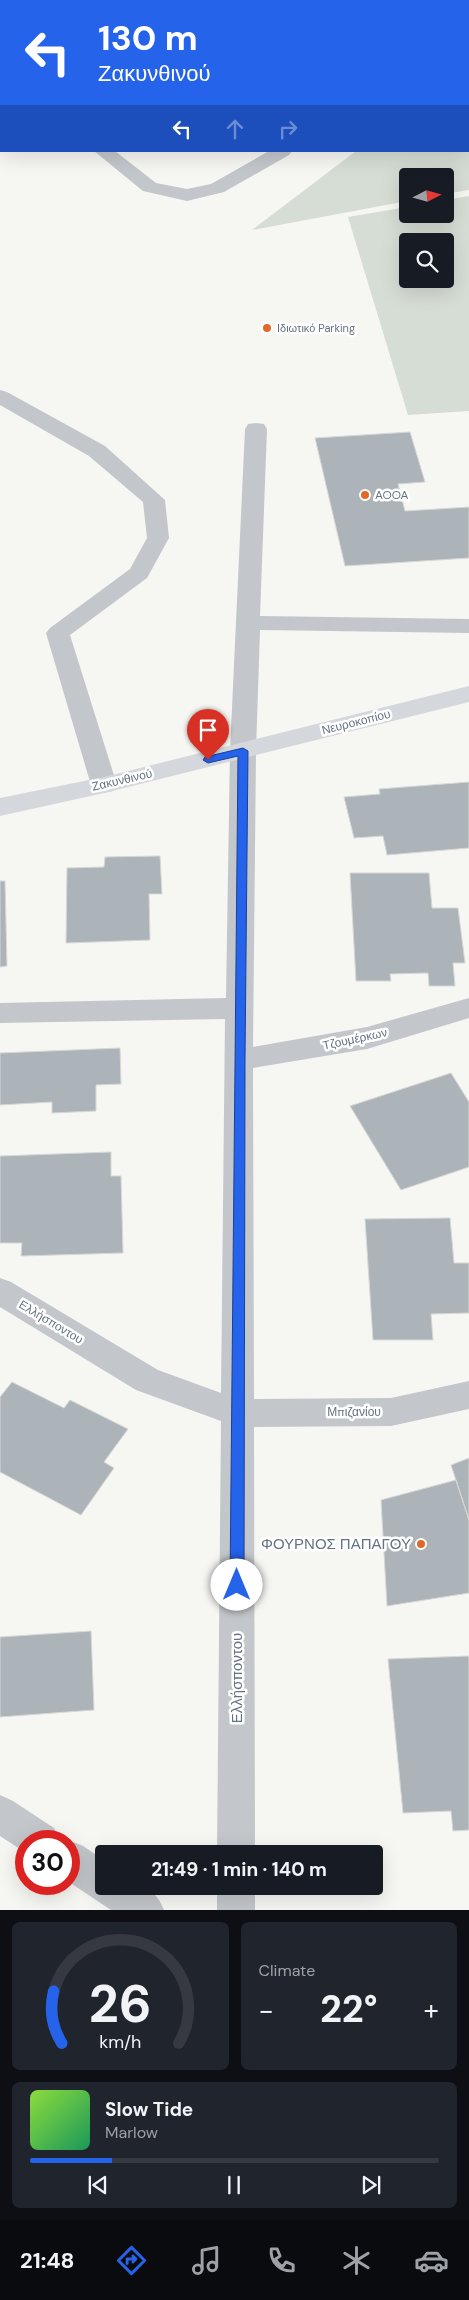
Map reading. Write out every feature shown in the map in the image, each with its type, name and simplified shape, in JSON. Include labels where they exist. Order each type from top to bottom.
[{"type":"street","points":[[104,152],[150,187],[186,194],[217,188],[282,152]]},
{"type":"street","points":[[0,396],[97,452],[154,500],[158,538],[139,573],[58,633],[104,785]]},
{"type":"street","name":"Ελλήσποντου","points":[[236,1845],[239,1060],[243,751],[256,429]]},
{"type":"street","points":[[247,623],[469,626]]},
{"type":"street","name":"Νευροκοπίου","points":[[243,751],[469,694]]},
{"type":"street","name":"Ζακυνθινού","points":[[0,807],[104,785],[243,751]]},
{"type":"street","points":[[0,1013],[240,1008]]},
{"type":"street","name":"Τζουμέρκων","points":[[239,1060],[367,1038],[469,1008]]},
{"type":"street","name":"Ελλήσποντου","points":[[0,1291],[148,1380],[238,1412]]},
{"type":"street","name":"Μπιζανίου","points":[[238,1412],[390,1412],[469,1395]]},
{"type":"street","points":[[0,1814],[24,1830]]},
{"type":"street","points":[[80,1866],[95,1876]]},
{"type":"street","points":[[122,1895],[145,1910]]},
{"type":"street","points":[[236,1895],[236,1910]]},
{"type":"shaded area","points":[[355,152],[469,152],[469,190],[454,192],[454,168],[399,168],[399,202],[252,230]]},
{"type":"shaded area","points":[[469,196],[469,411],[408,415],[348,217],[399,208],[399,223],[454,223],[454,198]]},
{"type":"building","name":"AOOA","points":[[410,432],[425,482],[398,484],[405,511],[469,507],[469,558],[345,566],[315,438]]},
{"type":"building","points":[[469,782],[469,848],[387,855],[383,836],[354,838],[344,797],[380,794],[379,789]]},
{"type":"building","points":[[160,856],[162,894],[149,894],[150,940],[66,943],[67,868],[104,867],[105,857]]},
{"type":"building","points":[[350,873],[429,873],[432,908],[458,908],[465,963],[453,963],[455,986],[429,986],[428,973],[390,974],[391,981],[356,981]]},
{"type":"building","points":[[0,881],[5,881],[7,966],[0,967]]},
{"type":"building","points":[[120,1048],[121,1084],[96,1085],[96,1111],[52,1113],[52,1102],[0,1105],[0,1053]]},
{"type":"building","points":[[451,1073],[469,1102],[469,1167],[401,1190],[350,1106]]},
{"type":"building","points":[[111,1152],[111,1176],[121,1176],[123,1253],[21,1256],[22,1243],[0,1243],[0,1156]]},
{"type":"building","points":[[450,1218],[454,1263],[469,1263],[469,1313],[431,1314],[433,1340],[373,1340],[365,1219]]},
{"type":"building","points":[[12,1382],[64,1408],[70,1400],[128,1429],[104,1462],[114,1468],[81,1515],[0,1472],[0,1397]]},
{"type":"building","points":[[469,1458],[469,1520],[451,1465]]},
{"type":"building","points":[[456,1480],[469,1520],[469,1593],[387,1606],[381,1500]]},
{"type":"building","points":[[91,1631],[94,1710],[0,1717],[0,1637]]},
{"type":"building","points":[[469,1656],[469,1830],[453,1831],[451,1811],[403,1813],[388,1659]]},
{"type":"place","name":"Ιδιωτικό Parking","points":[[267,328]]},
{"type":"place","name":"AOOA","points":[[365,495]]},
{"type":"place","name":"ΦΟΥΡΝΟΣ ΠΑΠΑΓΟΥ","points":[[421,1544]]},
{"type":"route","points":[[208,760],[243,751],[239,1060],[237,1585]]}]
